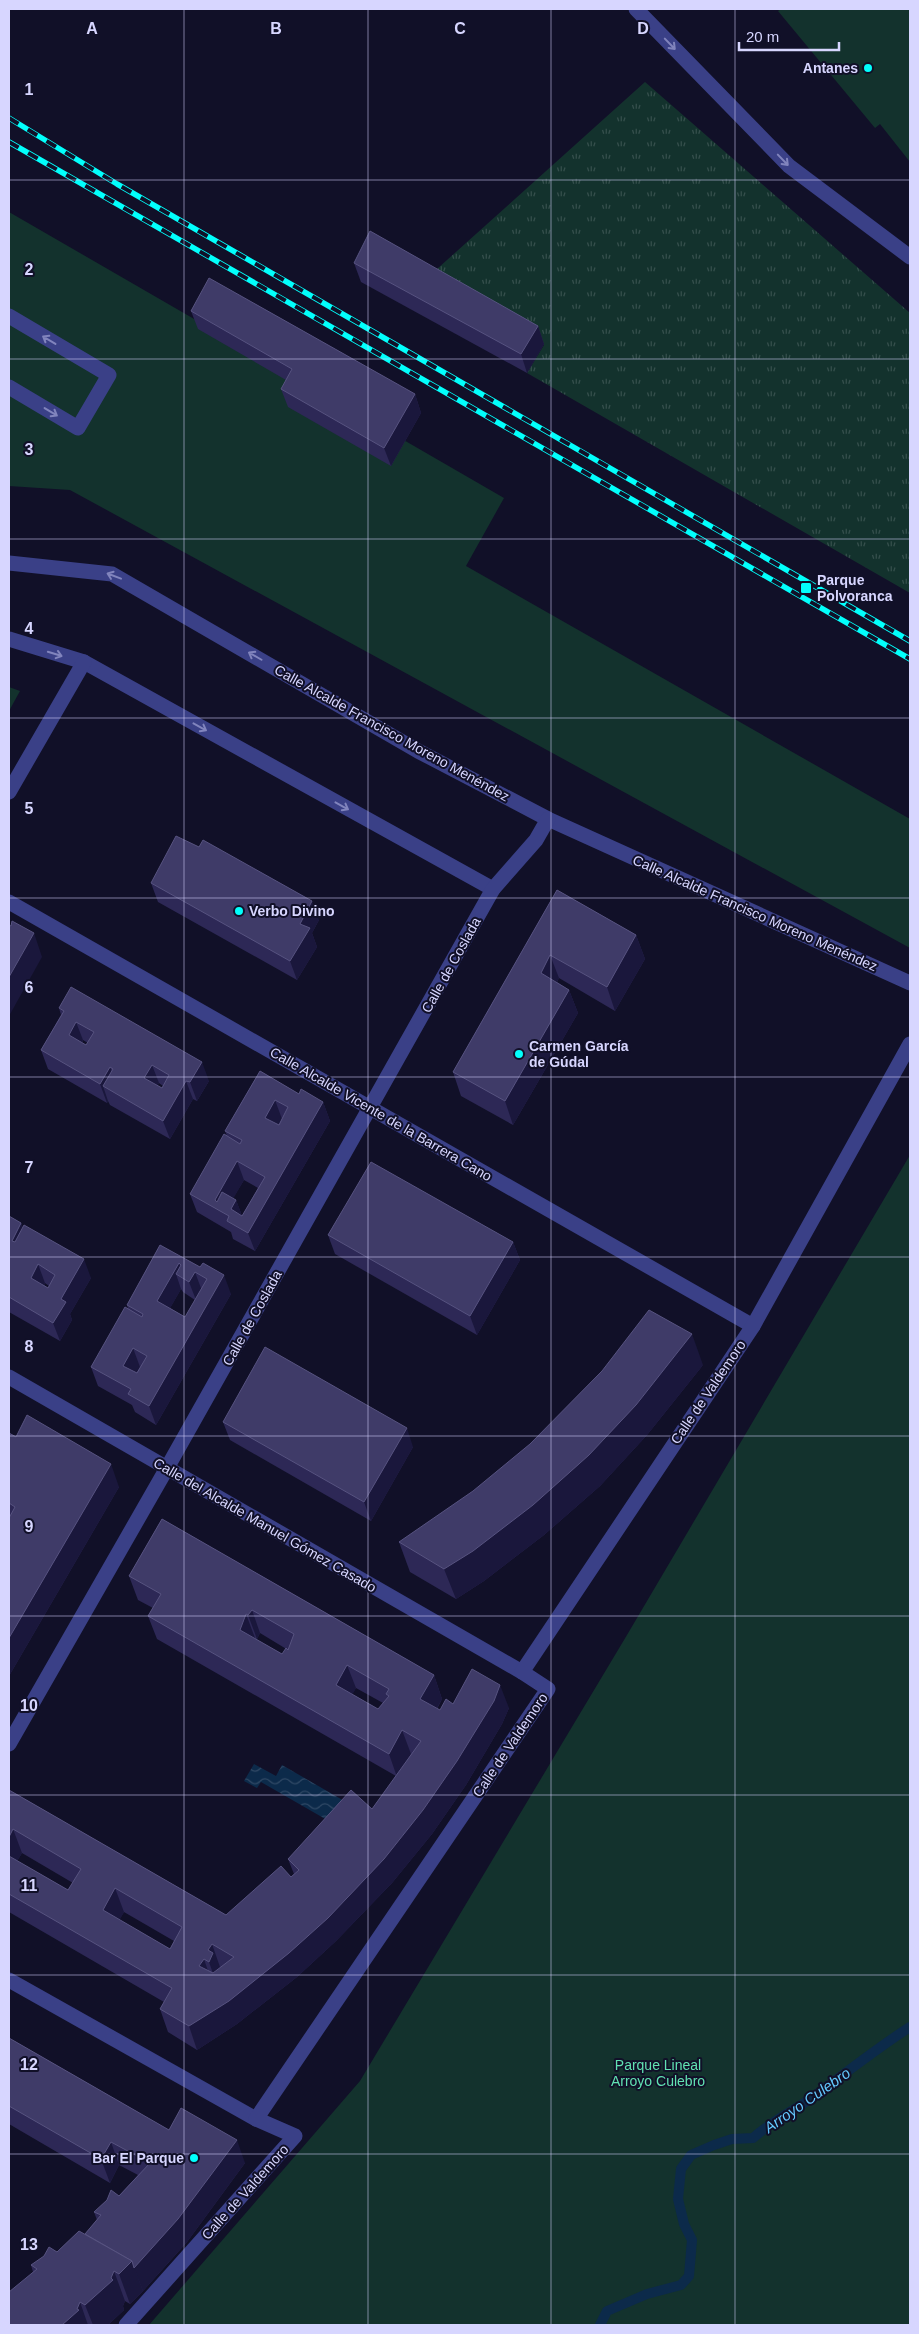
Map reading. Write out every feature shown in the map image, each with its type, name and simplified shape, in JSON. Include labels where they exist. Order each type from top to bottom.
[{"type":"street","points":[[636,9],[789,166],[910,257]]},
{"type":"street","points":[[9,316],[109,375],[78,428],[9,387]]},
{"type":"street","name":"Calle Alcalde Francisco Moreno Menéndez","points":[[9,563],[112,574],[418,751],[548,819],[910,983]]},
{"type":"street","points":[[9,639],[84,662],[493,889]]},
{"type":"street","points":[[9,792],[84,662]]},
{"type":"street","name":"Calle de Coslada","points":[[9,1744],[371,1108],[493,889],[536,840],[548,819]]},
{"type":"street","name":"Calle Alcalde Vicente de la Barrera Cano","points":[[9,902],[752,1326]]},
{"type":"street","name":"Calle de Valdemoro","points":[[126,2325],[295,2136],[256,2119],[548,1689],[522,1672],[752,1326],[910,1044]]},
{"type":"street","name":"Calle del Alcalde Manuel Gómez Casado","points":[[9,1377],[522,1672]]},
{"type":"street","points":[[9,1980],[256,2119]]},
{"type":"green space","name":"Antanes","points":[[781,9],[910,9],[910,162],[880,124],[875,128],[778,11]]},
{"type":"green space","points":[[645,82],[910,313],[910,593],[527,373],[544,345],[427,278]]},
{"type":"green space","points":[[9,212],[504,498],[466,566],[910,819],[910,948],[70,490],[9,486]]},
{"type":"green space","points":[[9,687],[20,691],[9,711]]},
{"type":"green space","name":"Parque Lineal Arroyo Culebro","points":[[910,1155],[910,2325],[149,2325],[360,2081],[627,1635]]},
{"type":"water","points":[[254,1764],[276,1776],[282,1765],[346,1802],[334,1824],[261,1782],[257,1788],[244,1781]]},
{"type":"building","points":[[370,231],[538,326],[521,354],[354,263]]},
{"type":"building","points":[[209,278],[415,394],[384,448],[281,389],[292,369],[191,311]]},
{"type":"building","name":"Verbo Divino","points":[[176,836],[199,847],[203,840],[312,901],[300,924],[310,928],[290,961],[151,883]]},
{"type":"building","name":"Carmen García de Gúdal","points":[[557,890],[636,935],[607,987],[550,955],[541,973],[569,990],[505,1101],[453,1072]]},
{"type":"building","points":[[12,921],[34,933],[9,977],[9,925],[11,926]]},
{"type":"building","points":[[71,987],[202,1062],[190,1082],[186,1081],[163,1121],[103,1086],[113,1069],[110,1067],[100,1084],[41,1050],[64,1011],[59,1008]],"holes":[[[76,1022],[94,1032],[86,1045],[69,1035]],[[152,1065],[169,1075],[162,1088],[144,1078]]]},
{"type":"building","points":[[260,1071],[299,1094],[301,1089],[323,1102],[248,1233],[227,1221],[229,1216],[190,1194],[224,1134],[240,1144],[242,1140],[225,1131]],"holes":[[[275,1100],[288,1107],[279,1125],[265,1118]],[[237,1161],[265,1177],[242,1216],[231,1209],[236,1200],[222,1192],[217,1202],[215,1200]]]},
{"type":"building","points":[[371,1162],[513,1242],[470,1316],[328,1235]]},
{"type":"building","points":[[9,1216],[21,1223],[12,1241],[15,1242],[24,1225],[84,1259],[61,1299],[66,1302],[53,1323],[9,1297]],"holes":[[[38,1264],[55,1275],[48,1288],[31,1278]]]},
{"type":"building","points":[[160,1245],[200,1267],[203,1263],[224,1275],[149,1406],[128,1394],[131,1389],[91,1367],[125,1307],[142,1317],[143,1314],[127,1305]],"holes":[[[179,1263],[181,1265],[176,1274],[189,1282],[195,1272],[207,1279],[185,1317],[157,1301]],[[133,1348],[147,1356],[137,1373],[123,1366]]]},
{"type":"building","points":[[649,1310],[692,1334],[636,1405],[589,1455],[533,1505],[473,1551],[444,1569],[399,1542],[473,1491],[530,1444],[602,1371]]},
{"type":"building","points":[[265,1347],[407,1428],[364,1502],[223,1422]]},
{"type":"building","points":[[27,1415],[111,1464],[9,1638],[9,1518],[15,1507],[9,1503],[9,1433],[16,1437]]},
{"type":"building","points":[[162,1519],[434,1675],[420,1699],[440,1710],[446,1699],[453,1704],[472,1669],[500,1685],[494,1701],[457,1761],[423,1810],[384,1859],[328,1918],[289,1953],[229,2001],[189,2026],[160,2009],[172,1988],[9,1894],[9,1856],[68,1890],[81,1869],[13,1829],[9,1837],[9,1790],[226,1915],[281,1866],[291,1877],[299,1870],[288,1859],[351,1790],[372,1809],[421,1741],[402,1730],[389,1754],[148,1616],[161,1594],[129,1576]],"holes":[[[252,1610],[294,1634],[288,1650],[286,1648],[282,1654],[240,1630],[246,1614],[248,1615]],[[347,1665],[389,1689],[386,1694],[389,1696],[378,1709],[336,1685]],[[115,1888],[182,1927],[170,1949],[103,1910]],[[212,1944],[234,1957],[213,1973],[199,1966],[204,1959],[209,1962],[213,1953],[208,1950]]]},
{"type":"building","points":[[9,2038],[169,2130],[181,2108],[237,2140],[178,2219],[134,2268],[132,2261],[85,2234],[101,2215],[94,2212],[107,2200],[111,2190],[119,2196],[150,2163],[111,2142],[101,2159],[9,2106]]},
{"type":"building","points":[[79,2231],[132,2261],[119,2274],[114,2271],[111,2278],[113,2280],[85,2305],[80,2302],[77,2309],[79,2310],[62,2325],[9,2325],[9,2292],[37,2269],[31,2265],[44,2256],[49,2247],[57,2252]]},
{"type":"waterway","name":"Arroyo Culebro","points":[[600,2325],[607,2311],[647,2294],[681,2285],[689,2276],[692,2240],[684,2224],[678,2199],[681,2169],[691,2155],[732,2139],[753,2138],[910,2027]]},
{"type":"railway","points":[[9,118],[117,184],[910,641]]},
{"type":"railway","points":[[9,142],[910,659]]},
{"type":"place","name":"Antanes","points":[[868,68]]},
{"type":"place","name":"Parque Polvoranca","points":[[806,588]]},
{"type":"place","name":"Verbo Divino","points":[[239,911]]},
{"type":"place","name":"Carmen García de Gúdal","points":[[519,1054]]},
{"type":"place","name":"Bar El Parque","points":[[194,2158]]}]
